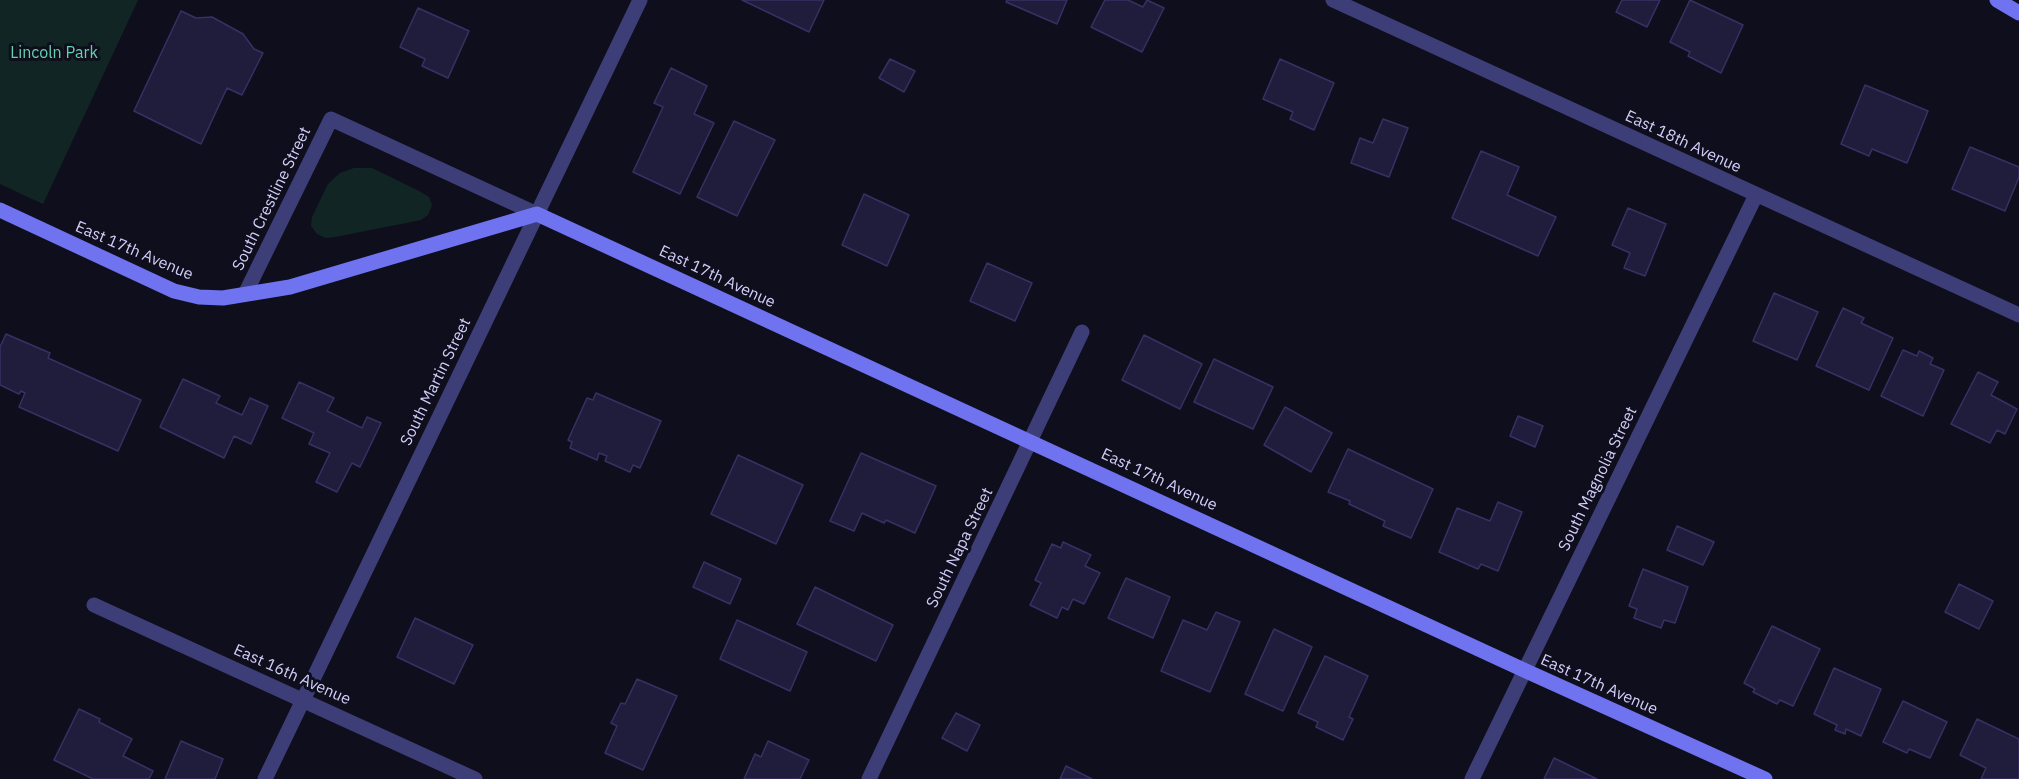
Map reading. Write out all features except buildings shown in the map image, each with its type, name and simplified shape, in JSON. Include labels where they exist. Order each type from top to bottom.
[{"type":"street","name":"South Martin Street","points":[[265,779],[640,0]]},
{"type":"street","name":"East 18th Avenue","points":[[1333,0],[2019,315]]},
{"type":"street","points":[[1997,0],[2019,13]]},
{"type":"street","name":"East 17th Avenue","points":[[331,119],[1526,671],[1765,779]]},
{"type":"street","name":"South Crestline Street","points":[[245,294],[331,119]]},
{"type":"street","name":"South Magnolia Street","points":[[1472,779],[1756,195]]},
{"type":"street","name":"East 17th Avenue","points":[[0,210],[174,291],[199,297],[223,298],[290,287],[537,214]]},
{"type":"street","name":"South Napa Street","points":[[869,779],[1082,332]]},
{"type":"street","name":"East 16th Avenue","points":[[94,605],[474,779]]},
{"type":"green space","name":"Lincoln Park","points":[[0,0],[138,0],[43,204],[0,184]]},
{"type":"green space","points":[[354,168],[372,168],[429,197],[432,205],[428,215],[421,220],[335,237],[326,238],[317,234],[311,226],[312,217],[328,184],[340,173]]}]
